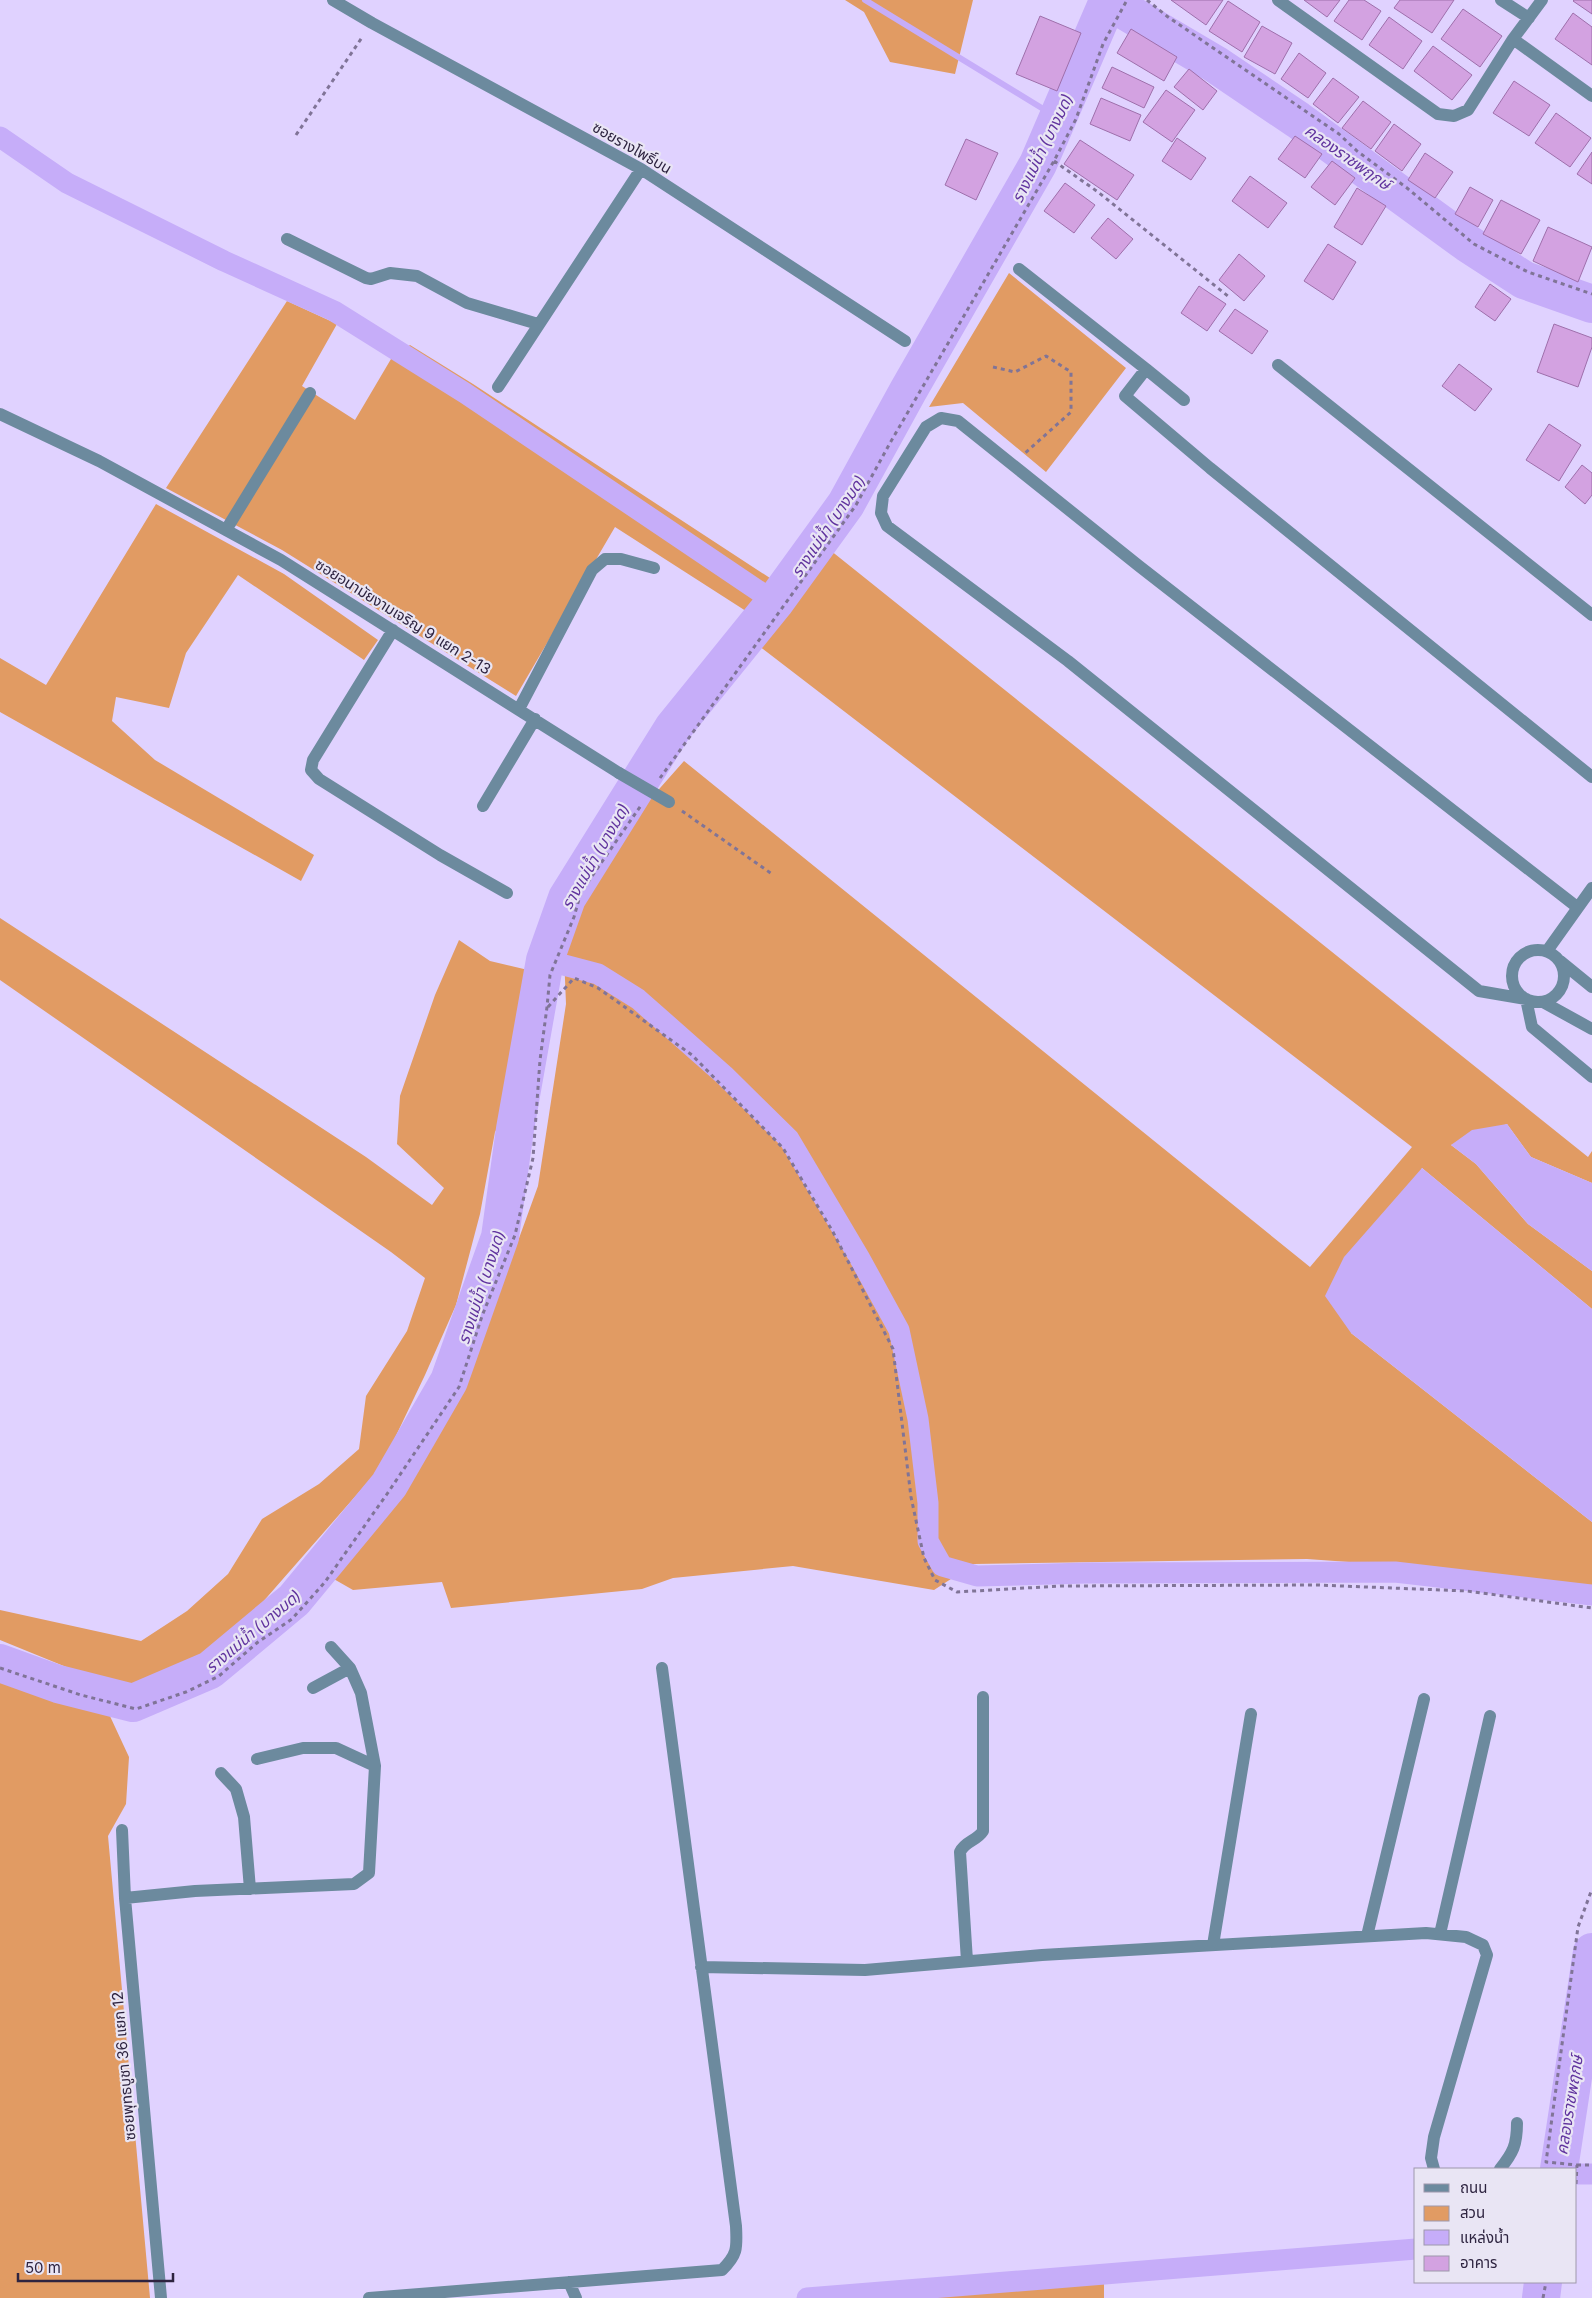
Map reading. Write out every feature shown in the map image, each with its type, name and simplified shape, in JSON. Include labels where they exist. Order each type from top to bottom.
[{"type":"street","name":"ซอยรางโพธิ์บน","points":[[333,0],[372,24],[641,169],[904,341]]},
{"type":"street","points":[[1278,0],[1438,114],[1454,116],[1468,110],[1513,40],[1542,0]]},
{"type":"street","points":[[1501,0],[1530,18]]},
{"type":"street","points":[[1513,40],[1592,96]]},
{"type":"street","points":[[498,387],[641,169]]},
{"type":"street","points":[[287,239],[366,278],[371,279],[390,273],[417,276],[466,303],[538,324]]},
{"type":"street","points":[[1019,269],[1184,400]]},
{"type":"street","points":[[1278,365],[1592,615]]},
{"type":"street","points":[[1146,369],[1126,396],[1210,468],[1592,777]]},
{"type":"street","points":[[226,530],[310,393]]},
{"type":"street","name":"ซอยอนามัยงามเจริญ 9 แยก 2-13","points":[[0,414],[99,461],[281,560],[670,802]]},
{"type":"street","points":[[1560,961],[1564,978],[1562,986],[1558,994],[1543,1002],[1534,1002],[1479,991],[1068,661],[886,526],[881,513],[883,496],[926,427],[941,418],[958,421],[1577,907]]},
{"type":"street","points":[[519,709],[592,570],[605,560],[621,559],[654,568]]},
{"type":"street","points":[[393,630],[313,760],[311,770],[319,779],[440,855],[507,893]]},
{"type":"street","points":[[483,806],[535,719]]},
{"type":"street","points":[[1547,951],[1592,888]]},
{"type":"street","points":[[1592,987],[1547,951],[1529,950],[1522,955],[1512,969],[1514,986],[1526,999],[1532,1027],[1592,1077]]},
{"type":"street","points":[[1543,1002],[1592,1029]]},
{"type":"street","points":[[125,1898],[354,1884],[369,1873],[375,1766],[361,1693],[350,1668],[331,1647]]},
{"type":"street","points":[[313,1688],[350,1668]]},
{"type":"street","points":[[369,2298],[722,2270],[733,2258],[737,2249],[736,2226],[662,1668]]},
{"type":"street","points":[[967,1961],[960,1852],[963,1846],[977,1840],[983,1831],[983,1697]]},
{"type":"street","points":[[1367,1936],[1424,1699]]},
{"type":"street","points":[[1213,1945],[1251,1714]]},
{"type":"street","points":[[1440,1934],[1490,1716]]},
{"type":"street","points":[[257,1759],[303,1748],[336,1748],[375,1766]]},
{"type":"street","points":[[221,1773],[236,1789],[244,1817],[250,1889]]},
{"type":"street","name":"ซอยพุทธบูชา 36 แยก 12","points":[[122,1830],[125,1898],[161,2298]]},
{"type":"street","points":[[701,1966],[865,1970],[967,1961],[1367,1936],[1440,1934],[1466,1937],[1482,1945],[1487,1955],[1434,2138],[1431,2158],[1434,2168]]},
{"type":"street","points":[[1501,2168],[1509,2158],[1517,2142],[1517,2123]]},
{"type":"street","points":[[569,2282],[576,2298]]},
{"type":"path","points":[[658,781],[856,505],[895,434],[1054,161],[1076,119],[1110,28],[1128,0]]},
{"type":"path","points":[[1147,0],[1168,17],[1339,134],[1474,244],[1528,272],[1592,294]]},
{"type":"path","points":[[296,135],[372,24]]},
{"type":"path","points":[[1054,161],[1098,192],[1228,297]]},
{"type":"path","points":[[994,367],[1015,372],[1046,356],[1071,372],[1071,412],[1028,448],[1014,466]]},
{"type":"path","points":[[0,1668],[81,1695],[136,1709],[186,1692],[220,1676],[258,1642],[292,1619],[325,1582],[408,1464],[459,1387],[482,1316],[515,1235],[533,1158],[540,1060],[550,973],[572,922],[581,892],[646,797]]},
{"type":"path","points":[[670,802],[772,874]]},
{"type":"path","points":[[547,1007],[574,978],[598,988],[692,1055],[783,1148],[833,1232],[893,1349],[911,1497],[924,1558],[935,1580],[957,1592],[1060,1586],[1287,1585],[1467,1591],[1592,1608]]},
{"type":"path","points":[[1592,1889],[1578,1927],[1546,2162],[1577,2166],[1592,2165]]},
{"type":"path","points":[[1543,2298],[1546,2283]]},
{"type":"green space","points":[[845,0],[973,0],[955,74],[890,62],[864,12]]},
{"type":"green space","points":[[1009,273],[1126,368],[1046,472],[963,403],[929,407]]},
{"type":"green space","points":[[287,301],[337,324],[302,386],[355,420],[391,359],[410,345],[473,384],[776,582],[749,613],[615,527],[516,696],[282,550],[166,488]]},
{"type":"green space","points":[[156,504],[284,574],[378,640],[364,660],[238,575],[186,653],[169,708],[116,697],[112,721],[155,760],[314,855],[301,881],[0,712],[0,658],[46,685]]},
{"type":"green space","points":[[830,550],[1588,1157],[1592,1151],[1592,1183],[1531,1157],[1507,1124],[1451,1145],[1476,1164],[1528,1224],[1592,1271],[1592,1309],[1422,1168],[1351,1333],[1592,1522],[1592,1592],[1561,1584],[1461,1570],[1307,1559],[974,1564],[934,1590],[793,1566],[673,1578],[642,1589],[451,1608],[442,1582],[353,1590],[325,1574],[353,1551],[465,1387],[538,1186],[566,1004],[564,955],[590,888],[645,805],[684,761],[1310,1267],[1412,1147],[759,646]]},
{"type":"green space","points":[[0,918],[366,1157],[432,1205],[444,1188],[397,1144],[400,1096],[435,995],[459,940],[490,961],[528,970],[520,1042],[508,1110],[495,1132],[480,1214],[456,1305],[381,1467],[233,1636],[149,1686],[103,1682],[0,1640],[0,1610],[141,1641],[187,1611],[228,1574],[262,1519],[319,1484],[359,1449],[366,1396],[407,1331],[425,1278],[391,1252],[0,980]]},
{"type":"green space","points":[[0,1676],[41,1693],[109,1714],[129,1757],[126,1804],[108,1836],[150,2298],[0,2298]]},
{"type":"green space","points":[[1104,2282],[1104,2298],[849,2298]]},
{"type":"water","points":[[1507,1124],[1531,1157],[1592,1183],[1592,1271],[1528,1224],[1476,1164],[1451,1145],[1472,1130]]},
{"type":"water","points":[[1422,1168],[1592,1309],[1592,1522],[1351,1333],[1325,1296],[1344,1257]]},
{"type":"building","points":[[1171,0],[1223,0],[1206,25]]},
{"type":"building","points":[[1304,0],[1340,0],[1327,17]]},
{"type":"building","points":[[1349,0],[1364,0],[1381,11],[1362,40],[1334,21]]},
{"type":"building","points":[[1400,0],[1454,0],[1432,33],[1394,8]]},
{"type":"building","points":[[1592,0],[1592,14],[1573,1]]},
{"type":"building","points":[[1228,1],[1260,22],[1242,52],[1209,31]]},
{"type":"building","points":[[1463,9],[1502,36],[1480,67],[1441,39]]},
{"type":"building","points":[[1573,13],[1592,27],[1592,65],[1555,39]]},
{"type":"building","points":[[1040,16],[1081,33],[1057,91],[1016,74]]},
{"type":"building","points":[[1389,17],[1422,41],[1403,69],[1369,45]]},
{"type":"building","points":[[1262,26],[1292,43],[1275,74],[1244,57]]},
{"type":"building","points":[[1131,29],[1177,57],[1164,81],[1117,53]]},
{"type":"building","points":[[1433,46],[1472,75],[1452,100],[1414,71]]},
{"type":"building","points":[[1299,53],[1326,73],[1308,98],[1281,79]]},
{"type":"building","points":[[1112,67],[1154,87],[1144,108],[1102,88]]},
{"type":"building","points":[[1189,69],[1217,91],[1203,110],[1174,87]]},
{"type":"building","points":[[1333,78],[1359,97],[1338,123],[1313,104]]},
{"type":"building","points":[[1514,81],[1550,105],[1529,136],[1493,113]]},
{"type":"building","points":[[1166,90],[1195,110],[1172,142],[1143,122]]},
{"type":"building","points":[[1101,98],[1141,115],[1130,141],[1090,124]]},
{"type":"building","points":[[1363,101],[1391,122],[1371,149],[1342,128]]},
{"type":"building","points":[[1556,113],[1591,138],[1570,167],[1535,143]]},
{"type":"building","points":[[1394,124],[1421,144],[1402,171],[1375,151]]},
{"type":"building","points":[[1295,136],[1322,154],[1305,178],[1278,159]]},
{"type":"building","points":[[1177,138],[1206,158],[1191,180],[1162,161]]},
{"type":"building","points":[[966,139],[998,153],[976,200],[945,185]]},
{"type":"building","points":[[1080,140],[1134,175],[1117,200],[1064,164]]},
{"type":"building","points":[[1592,152],[1592,184],[1577,174]]},
{"type":"building","points":[[1425,153],[1453,172],[1435,198],[1408,180]]},
{"type":"building","points":[[1332,161],[1355,178],[1335,205],[1311,187]]},
{"type":"building","points":[[1250,176],[1287,203],[1268,228],[1232,201]]},
{"type":"building","points":[[1065,183],[1095,205],[1074,233],[1044,211]]},
{"type":"building","points":[[1470,187],[1493,200],[1478,227],[1455,214]]},
{"type":"building","points":[[1357,188],[1386,206],[1362,245],[1334,227]]},
{"type":"building","points":[[1501,200],[1540,220],[1521,254],[1483,234]]},
{"type":"building","points":[[1108,218],[1133,239],[1116,259],[1091,238]]},
{"type":"building","points":[[1548,227],[1592,247],[1578,282],[1533,261]]},
{"type":"building","points":[[1328,244],[1356,262],[1333,300],[1304,281]]},
{"type":"building","points":[[1239,254],[1265,276],[1244,301],[1219,280]]},
{"type":"building","points":[[1490,284],[1511,299],[1495,321],[1475,307]]},
{"type":"building","points":[[1199,286],[1226,304],[1207,331],[1181,313]]},
{"type":"building","points":[[1235,309],[1268,331],[1252,354],[1219,331]]},
{"type":"building","points":[[1554,324],[1592,338],[1592,347],[1578,387],[1537,372]]},
{"type":"building","points":[[1459,364],[1492,389],[1475,411],[1442,386]]},
{"type":"building","points":[[1549,424],[1581,445],[1559,481],[1526,460]]},
{"type":"building","points":[[1582,465],[1592,473],[1592,495],[1585,504],[1565,487]]},
{"type":"waterway","points":[[865,0],[1058,118]]},
{"type":"waterway","name":"รางแม่น้ำ (บางมด)","points":[[0,1663],[58,1684],[133,1703],[210,1670],[294,1600],[389,1485],[449,1381],[500,1237],[515,1129],[545,960],[567,898],[673,728],[775,602],[846,504],[908,391],[1038,164],[1108,1],[1215,64],[1298,120],[1467,243],[1524,280],[1592,304]]},
{"type":"waterway","points":[[0,137],[67,183],[224,261],[334,311],[465,393],[775,602]]},
{"type":"waterway","points":[[545,960],[598,974],[638,999],[724,1075],[789,1139],[859,1257],[899,1330],[918,1419],[928,1503],[928,1541],[942,1566],[977,1576],[1087,1573],[1395,1572],[1592,1595]]},
{"type":"waterway","name":"คลองราชพฤกษ์","points":[[1559,2168],[1592,1952]]},
{"type":"waterway","points":[[1577,2174],[1592,2174]]},
{"type":"waterway","points":[[807,2298],[1414,2249]]},
{"type":"waterway","name":"คลองราชพฤกษ์","points":[[1541,2298],[1543,2283]]}]
